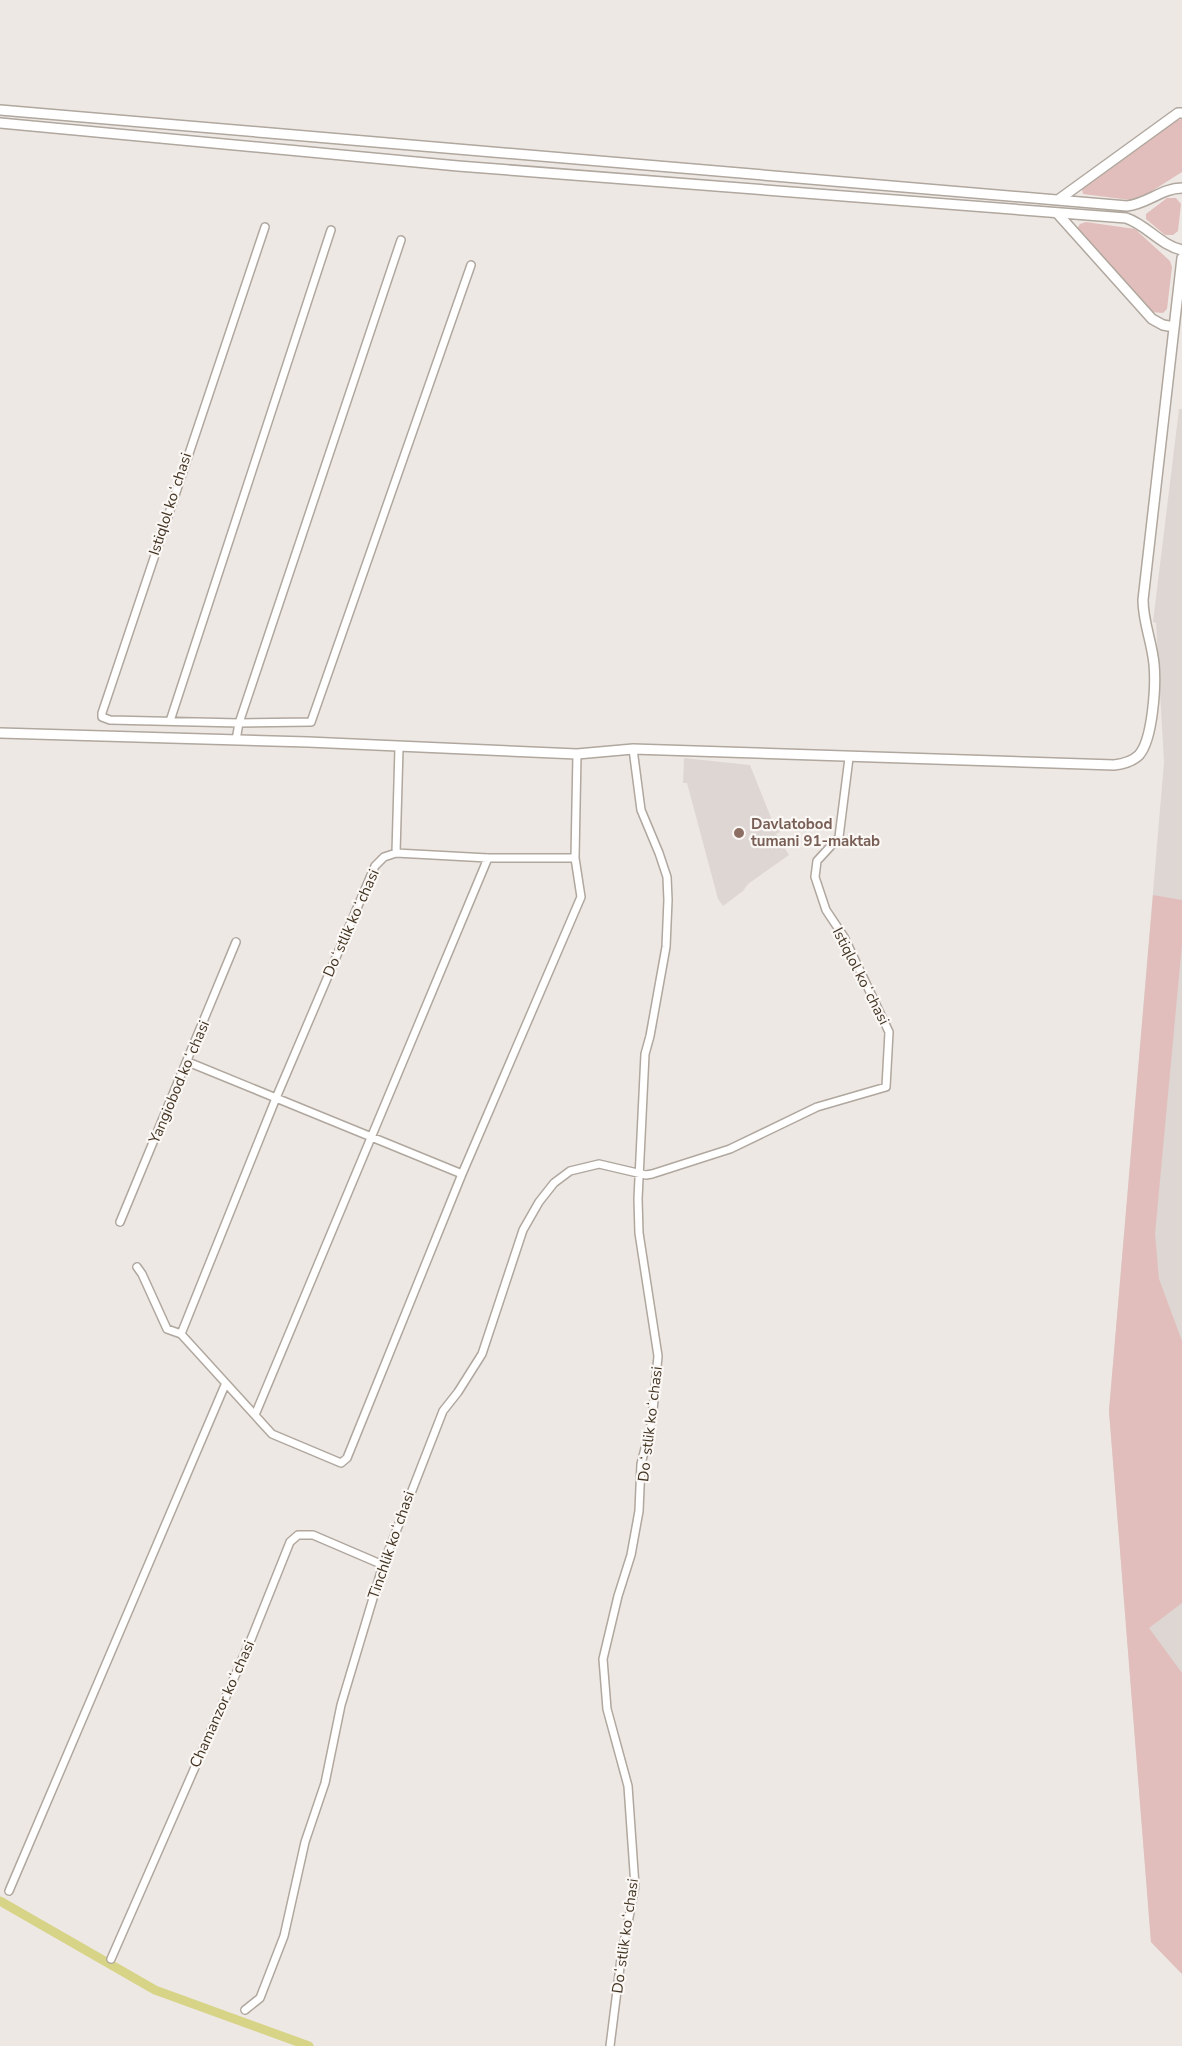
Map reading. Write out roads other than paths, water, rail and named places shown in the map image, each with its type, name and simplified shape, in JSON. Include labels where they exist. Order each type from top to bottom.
[{"type":"street","points":[[0,110],[1127,206],[1141,205],[1169,189],[1182,188]]},
{"type":"street","points":[[1058,200],[1178,113],[1182,113]]},
{"type":"street","points":[[0,123],[458,166],[1126,218],[1139,222],[1171,248],[1182,250]]},
{"type":"street","points":[[1057,213],[1152,319],[1162,325],[1174,327]]},
{"type":"street","name":"Istiqlol koʻchasi","points":[[265,227],[102,713],[102,717],[110,720],[311,722],[471,265]]},
{"type":"street","points":[[170,721],[331,230]]},
{"type":"street","points":[[236,740],[239,723],[400,240]]},
{"type":"street","points":[[0,734],[236,740],[577,754],[633,749],[849,758],[1124,764],[1138,756],[1147,741],[1154,687],[1154,663],[1143,618],[1143,600],[1182,258]]},
{"type":"street","points":[[399,748],[396,853],[488,858],[575,858]]},
{"type":"street","name":"Doʻstlik koʻchasi","points":[[610,2046],[621,1959],[635,1886],[628,1786],[607,1709],[603,1659],[631,1555],[639,1511],[642,1464],[652,1421],[658,1356],[639,1233],[638,1174],[645,1054],[666,947],[668,900],[667,877],[641,810],[633,749]]},
{"type":"street","points":[[137,1268],[142,1274],[167,1329],[181,1334],[272,1434],[336,1462],[344,1461],[462,1174],[581,897],[575,858],[577,754]]},
{"type":"street","name":"Istiqlol koʻchasi","points":[[638,1174],[652,1174],[718,1153],[795,1116],[886,1087],[890,1032],[844,937],[826,910],[815,877],[817,861],[839,837],[849,758]]},
{"type":"street","name":"Doʻstlik koʻchasi","points":[[181,1334],[276,1098],[375,866],[384,857],[396,853]]},
{"type":"street","points":[[255,1415],[488,858]]},
{"type":"street","name":"Yangiobod koʻchasi","points":[[120,1222],[236,942]]},
{"type":"street","points":[[188,1062],[462,1174]]},
{"type":"street","name":"Tinchlik koʻchasi","points":[[245,2010],[260,1998],[284,1936],[305,1842],[325,1783],[341,1705],[383,1565],[443,1411],[482,1354],[523,1230],[539,1202],[554,1183],[570,1171],[585,1165],[599,1164],[638,1174]]},
{"type":"street","points":[[9,1891],[225,1385]]},
{"type":"street","name":"Chamanzor koʻchasi","points":[[111,1959],[252,1637],[290,1542],[298,1535],[313,1535],[383,1565]]},
{"type":"waterway","points":[[0,1901],[155,1990],[309,2046]]},
{"type":"place","name":"Davlatobod tumani 91-maktab","points":[[739,833]]}]
